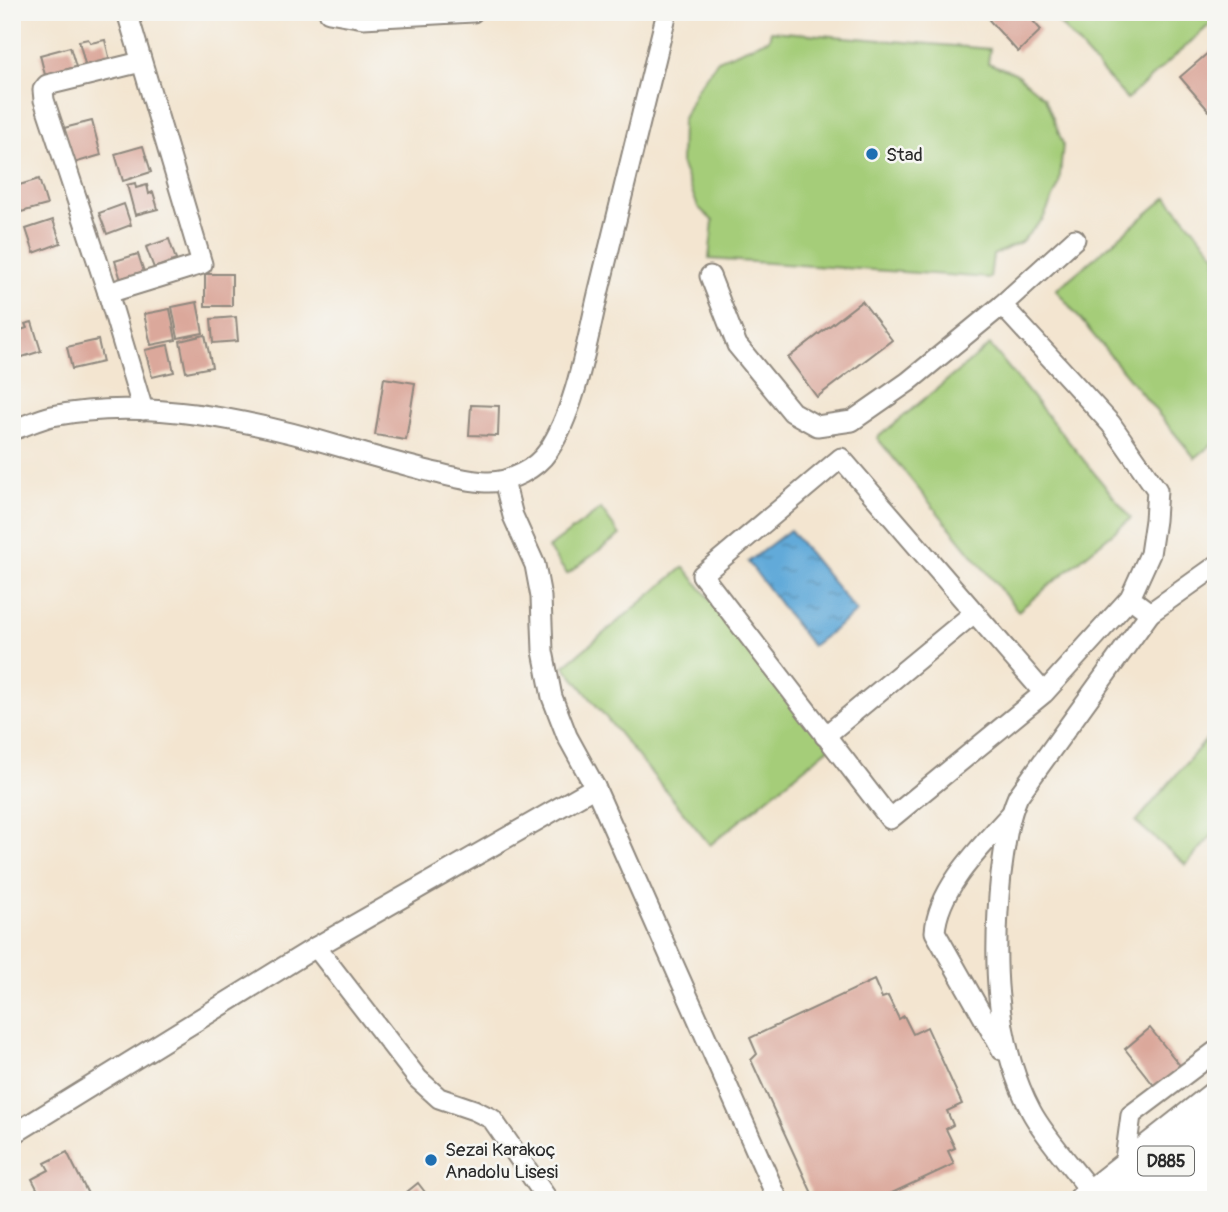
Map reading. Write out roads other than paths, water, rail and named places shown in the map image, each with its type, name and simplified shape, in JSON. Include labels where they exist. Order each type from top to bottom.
[{"type":"highway","points":[[1097,1197],[1124,1167],[1216,1094]]},
{"type":"highway","name":"D885","points":[[1097,1197],[1216,1121]]},
{"type":"highway","name":"D885","points":[[1151,1200],[1216,1149]]},
{"type":"highway","points":[[1186,1200],[1216,1176]]},
{"type":"street","points":[[108,293],[202,264],[127,12]]},
{"type":"street","points":[[329,12],[363,18],[396,14],[473,12]]},
{"type":"street","points":[[12,430],[50,416],[86,411],[143,410],[214,417],[312,439],[461,479],[504,481],[527,470],[547,454],[562,425],[583,355],[667,12]]},
{"type":"street","points":[[141,62],[47,85],[43,90],[143,410]]},
{"type":"street","points":[[710,276],[737,345],[792,412],[817,426],[852,421],[908,382],[1002,305],[1075,239]]},
{"type":"street","points":[[1002,305],[1111,424],[1157,490],[1156,520],[1150,554],[1129,598],[1044,693],[890,820],[702,575],[841,458],[1044,693]]},
{"type":"street","points":[[504,481],[513,516],[535,565],[541,597],[543,651],[552,697],[568,736],[595,787],[778,1200]]},
{"type":"street","points":[[1011,1066],[998,986],[996,952],[997,911],[1010,815],[1018,796],[1150,613],[1216,566]]},
{"type":"street","points":[[1129,598],[1150,613]]},
{"type":"street","points":[[825,736],[974,613]]},
{"type":"street","points":[[12,1135],[316,947],[595,787]]},
{"type":"street","points":[[1010,815],[968,861],[942,902],[936,916],[935,932],[1011,1066],[1031,1113],[1097,1197]]},
{"type":"street","points":[[316,947],[418,1079],[439,1098],[492,1119],[548,1200]]},
{"type":"street","points":[[1124,1167],[1131,1115],[1216,1051]]},
{"type":"water","points":[[790,530],[857,612],[812,646],[748,562]]},
{"type":"place","name":"Stad","points":[[872,154]]},
{"type":"place","name":"Sezai Karakoç Anadolu Lisesi","points":[[431,1160]]}]
